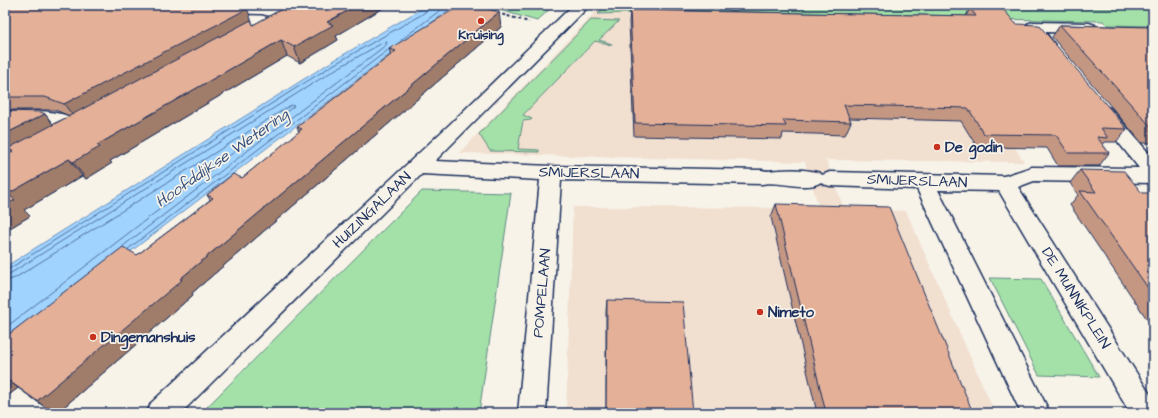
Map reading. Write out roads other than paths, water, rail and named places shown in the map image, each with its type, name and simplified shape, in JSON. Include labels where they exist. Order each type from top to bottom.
[{"type":"street","name":"HUIZINGALAAN","points":[[161,413],[558,30],[582,5]]},
{"type":"street","points":[[200,8],[262,9],[282,14],[261,25]]},
{"type":"street","points":[[1058,57],[1033,27],[1108,29]]},
{"type":"street","points":[[1093,100],[1153,172]]},
{"type":"street","points":[[5,117],[55,118],[80,124],[53,138]]},
{"type":"street","name":"SMIJERSLAAN","points":[[416,167],[551,173],[821,178],[1005,184]]},
{"type":"street","name":"POMPELAAN","points":[[532,413],[551,173]]},
{"type":"street","points":[[1005,184],[1032,174],[1153,176]]},
{"type":"street","points":[[924,182],[1036,413]]},
{"type":"street","name":"DE MUNNIKPLEIN","points":[[1005,184],[1146,413]]},
{"type":"water","name":"Hoofddijkse Wetering","points":[[428,5],[442,5],[451,8],[5,347],[5,267],[331,62]]},
{"type":"place","name":"Kruising","points":[[481,21]]},
{"type":"place","name":"De godin","points":[[937,147]]},
{"type":"place","name":"Nimeto","points":[[760,312]]},
{"type":"place","name":"Dingemanshuis","points":[[93,337]]}]
